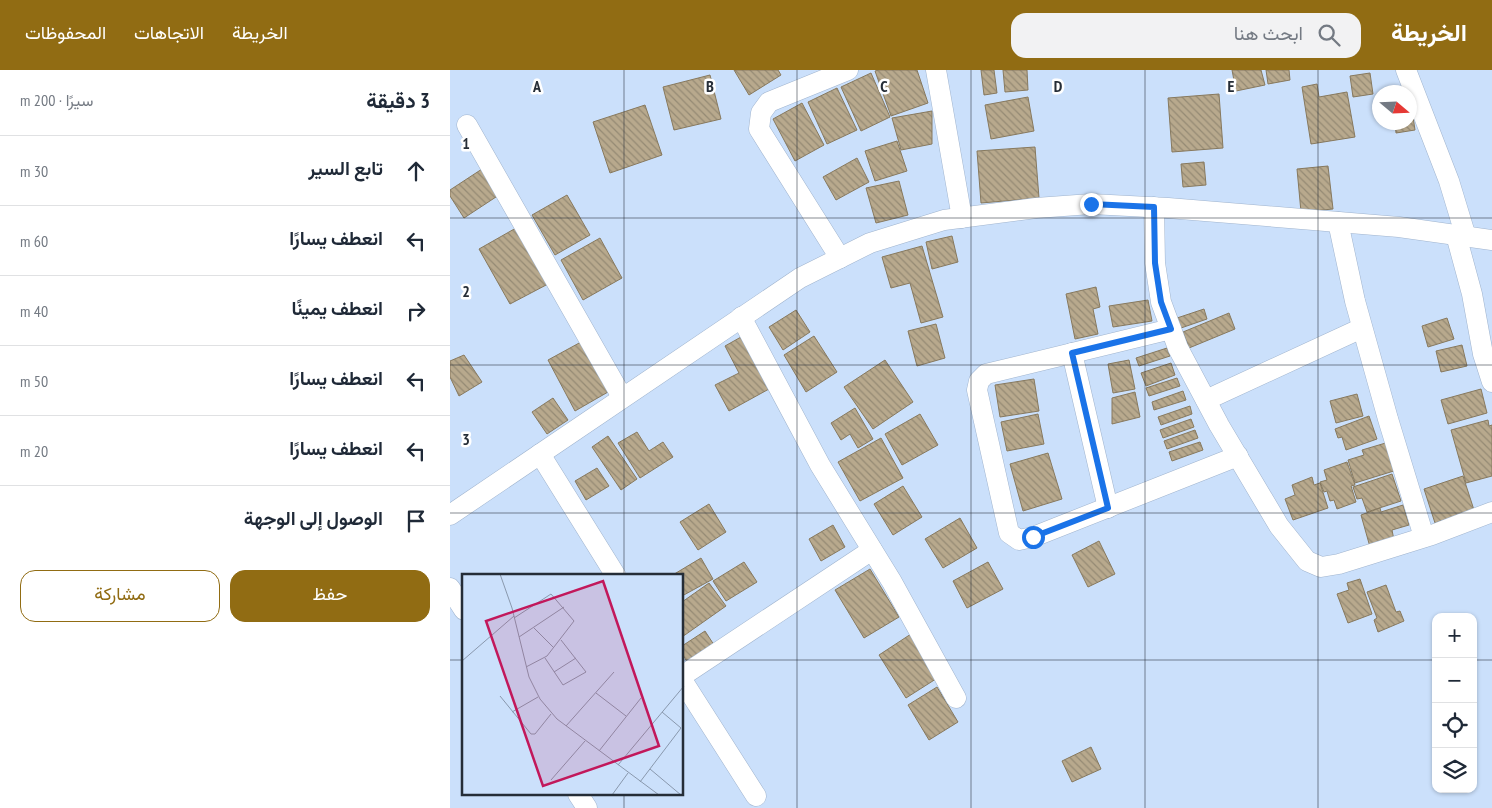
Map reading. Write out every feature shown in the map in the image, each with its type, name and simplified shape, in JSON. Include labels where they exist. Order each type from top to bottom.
[{"type":"street","points":[[840,258],[759,128],[760,113],[769,102],[848,70]]},
{"type":"street","points":[[936,70],[962,218]]},
{"type":"street","points":[[1406,70],[1449,181],[1483,354],[1492,382]]},
{"type":"street","points":[[467,125],[622,397]]},
{"type":"street","points":[[450,514],[800,278],[870,243],[944,220],[1036,208],[1091,204],[1154,207],[1399,227],[1492,240]]},
{"type":"street","points":[[1154,207],[1155,263],[1161,302],[1178,348],[1279,526],[1307,561],[1321,567],[1339,564],[1424,537],[1492,512]]},
{"type":"street","points":[[1338,222],[1354,302],[1424,537]]},
{"type":"street","points":[[741,317],[820,466],[892,582],[956,698]]},
{"type":"street","points":[[1206,400],[1362,328]]},
{"type":"street","points":[[1171,329],[986,374],[978,381],[977,390],[1009,533],[1019,540],[1026,539],[1238,456]]},
{"type":"street","points":[[1072,353],[1108,508]]},
{"type":"street","points":[[540,454],[615,574]]},
{"type":"street","points":[[684,675],[872,550]]},
{"type":"street","points":[[450,588],[462,607]]},
{"type":"street","points":[[684,683],[756,796]]},
{"type":"street","points":[[579,796],[587,808]]},
{"type":"building","points":[[734,70],[778,70],[781,75],[749,95]]},
{"type":"building","points":[[917,70],[928,103],[891,116],[875,71]]},
{"type":"building","points":[[981,70],[994,70],[997,93],[984,95]]},
{"type":"building","points":[[1003,70],[1027,70],[1028,90],[1005,92]]},
{"type":"building","points":[[1232,70],[1261,70],[1265,85],[1236,91]]},
{"type":"building","points":[[1266,70],[1289,70],[1290,80],[1268,84]]},
{"type":"building","points":[[871,73],[890,117],[861,131],[841,87]]},
{"type":"building","points":[[1370,73],[1372,94],[1353,97],[1350,76]]},
{"type":"building","points":[[710,75],[721,119],[674,130],[663,87]]},
{"type":"building","points":[[1317,84],[1319,97],[1347,92],[1355,137],[1311,144],[1302,87]]},
{"type":"building","points":[[837,88],[857,130],[827,144],[808,102]]},
{"type":"building","points":[[1219,94],[1223,148],[1172,152],[1168,98]]},
{"type":"building","points":[[1028,97],[1034,131],[991,139],[985,105]]},
{"type":"building","points":[[802,103],[824,145],[795,161],[773,119]]},
{"type":"building","points":[[645,105],[662,155],[610,173],[593,122]]},
{"type":"building","points":[[932,111],[932,144],[901,150],[892,118]]},
{"type":"building","points":[[1396,130],[1415,130],[1396,133]]},
{"type":"building","points":[[897,141],[907,171],[875,181],[865,151]]},
{"type":"building","points":[[1035,147],[1039,198],[981,203],[977,151]]},
{"type":"building","points":[[857,158],[869,182],[836,200],[823,177]]},
{"type":"building","points":[[1204,162],[1206,185],[1183,187],[1181,164]]},
{"type":"building","points":[[1328,166],[1333,209],[1301,212],[1297,169]]},
{"type":"building","points":[[482,169],[499,195],[464,218],[450,196],[450,190]]},
{"type":"building","points":[[899,181],[908,215],[876,223],[866,188]]},
{"type":"building","points":[[567,195],[590,235],[555,255],[532,215]]},
{"type":"building","points":[[516,228],[548,284],[510,304],[479,249]]},
{"type":"building","points":[[952,236],[958,262],[932,269],[926,242]]},
{"type":"building","points":[[600,238],[622,278],[583,300],[561,260]]},
{"type":"building","points":[[922,246],[943,317],[921,323],[910,283],[891,288],[882,257]]},
{"type":"building","points":[[1096,287],[1100,307],[1093,309],[1098,334],[1075,339],[1066,294]]},
{"type":"building","points":[[1148,300],[1152,321],[1113,327],[1109,306]]},
{"type":"building","points":[[1204,309],[1207,319],[1181,328],[1174,319]]},
{"type":"building","points":[[796,310],[810,332],[783,350],[769,327]]},
{"type":"building","points":[[1229,313],[1235,329],[1189,348],[1183,332]]},
{"type":"building","points":[[1447,318],[1454,339],[1428,347],[1422,326]]},
{"type":"building","points":[[936,324],[945,358],[917,366],[908,331]]},
{"type":"building","points":[[814,336],[837,372],[806,392],[784,355]]},
{"type":"building","points":[[741,337],[769,389],[729,411],[715,385],[739,373],[725,346]]},
{"type":"building","points":[[581,342],[608,392],[575,411],[548,360]]},
{"type":"building","points":[[1462,345],[1467,366],[1441,372],[1436,351]]},
{"type":"building","points":[[1167,348],[1170,356],[1139,366],[1136,358]]},
{"type":"building","points":[[464,355],[482,382],[459,396],[450,377],[450,361]]},
{"type":"building","points":[[885,360],[913,402],[873,429],[844,387]]},
{"type":"building","points":[[1129,360],[1135,389],[1113,393],[1108,364]]},
{"type":"building","points":[[1171,363],[1175,375],[1146,386],[1141,373]]},
{"type":"building","points":[[1177,378],[1180,386],[1149,396],[1146,388]]},
{"type":"building","points":[[1034,379],[1039,411],[1000,417],[995,385]]},
{"type":"building","points":[[1481,389],[1487,413],[1448,424],[1441,400]]},
{"type":"building","points":[[1183,391],[1186,400],[1154,410],[1152,402]]},
{"type":"building","points":[[1135,392],[1140,417],[1112,424],[1112,398]]},
{"type":"building","points":[[1357,394],[1363,416],[1336,423],[1330,401]]},
{"type":"building","points":[[553,398],[568,420],[547,434],[532,412]]},
{"type":"building","points":[[1190,406],[1192,414],[1161,425],[1158,417]]},
{"type":"building","points":[[855,408],[873,439],[858,448],[850,434],[841,440],[831,423]]},
{"type":"building","points":[[920,414],[938,445],[902,465],[885,434]]},
{"type":"building","points":[[1038,414],[1044,444],[1007,451],[1001,422]]},
{"type":"building","points":[[1369,416],[1377,439],[1346,450],[1342,437],[1338,438],[1335,429]]},
{"type":"building","points":[[1191,419],[1194,427],[1163,438],[1160,430]]},
{"type":"building","points":[[1488,420],[1489,426],[1492,425],[1492,476],[1466,483],[1451,430]]},
{"type":"building","points":[[1195,430],[1198,438],[1167,449],[1164,441]]},
{"type":"building","points":[[637,432],[649,451],[663,442],[673,457],[640,478],[618,443]]},
{"type":"building","points":[[608,436],[637,479],[621,490],[592,447]]},
{"type":"building","points":[[881,438],[903,478],[860,501],[838,462]]},
{"type":"building","points":[[1200,442],[1203,450],[1172,461],[1169,452]]},
{"type":"building","points":[[1389,442],[1397,470],[1355,483],[1348,460],[1364,455],[1362,450]]},
{"type":"building","points":[[1048,453],[1062,499],[1023,511],[1010,464]]},
{"type":"building","points":[[1347,462],[1355,485],[1351,486],[1356,502],[1337,509],[1334,500],[1330,501],[1327,491],[1324,492],[1320,482],[1327,480],[1324,470]]},
{"type":"building","points":[[597,468],[609,486],[586,500],[575,481]]},
{"type":"building","points":[[1392,474],[1401,501],[1367,512],[1362,498],[1357,499],[1353,487]]},
{"type":"building","points":[[1463,476],[1474,510],[1435,523],[1424,489]]},
{"type":"building","points":[[1312,477],[1314,485],[1320,483],[1328,508],[1293,520],[1285,499],[1295,495],[1292,485]]},
{"type":"building","points":[[903,486],[922,517],[893,535],[874,504]]},
{"type":"building","points":[[709,504],[726,532],[698,550],[680,522]]},
{"type":"building","points":[[1403,505],[1409,525],[1392,530],[1394,540],[1370,547],[1361,515],[1380,508],[1381,512]]},
{"type":"building","points":[[960,518],[977,548],[943,568],[925,539]]},
{"type":"building","points":[[833,525],[845,547],[821,561],[809,539]]},
{"type":"building","points":[[1099,541],[1115,574],[1088,587],[1072,555]]},
{"type":"building","points":[[701,558],[713,579],[684,595],[684,574],[674,574]]},
{"type":"building","points":[[744,562],[757,582],[726,601],[713,581]]},
{"type":"building","points":[[988,562],[1003,589],[967,608],[953,581]]},
{"type":"building","points":[[870,569],[899,617],[864,638],[835,590]]},
{"type":"building","points":[[1360,579],[1372,614],[1348,623],[1337,594],[1349,590],[1347,583]]},
{"type":"building","points":[[709,583],[726,606],[684,636],[684,601]]},
{"type":"building","points":[[1386,585],[1396,612],[1400,611],[1404,621],[1378,632],[1374,620],[1377,618],[1367,592]]},
{"type":"building","points":[[705,631],[716,648],[690,666],[684,657],[684,645]]},
{"type":"building","points":[[911,634],[939,677],[906,698],[879,655]]},
{"type":"building","points":[[937,687],[958,722],[929,740],[908,705]]},
{"type":"building","points":[[1091,747],[1101,769],[1072,782],[1062,761]]},
{"type":"route","points":[[1033,537],[1108,508],[1072,353],[1171,329],[1161,302],[1155,263],[1154,207],[1091,204]]}]
